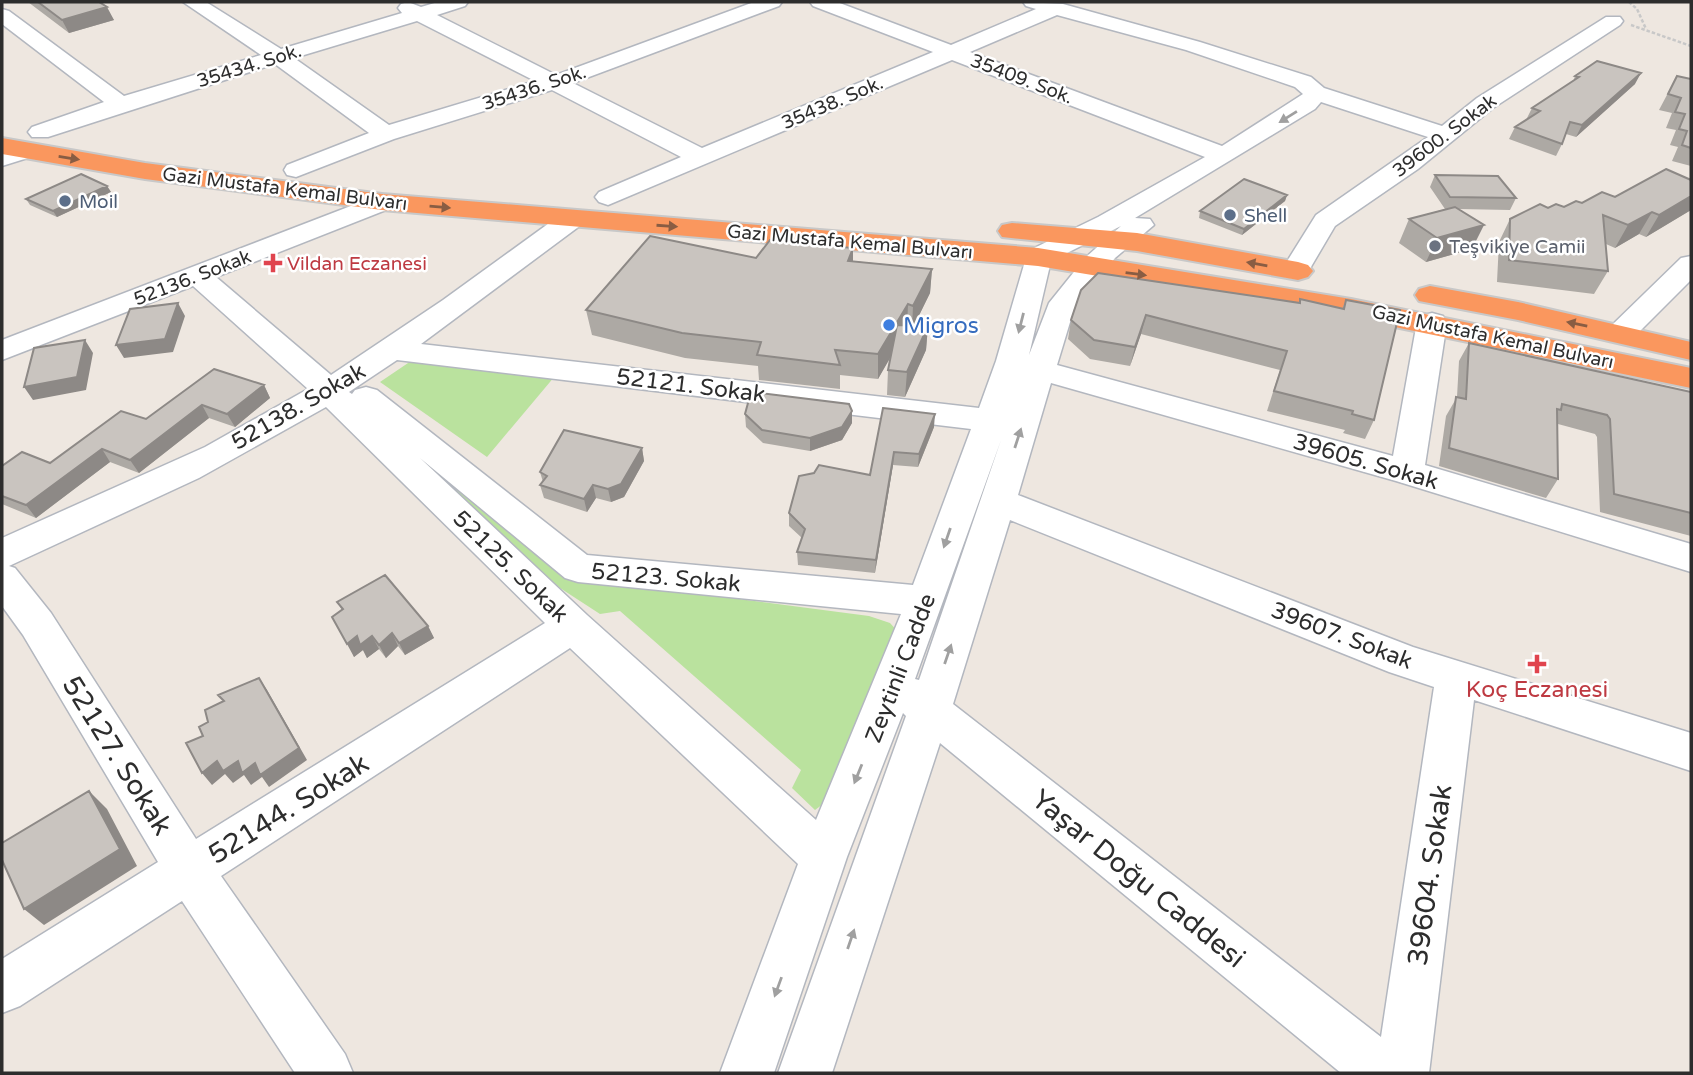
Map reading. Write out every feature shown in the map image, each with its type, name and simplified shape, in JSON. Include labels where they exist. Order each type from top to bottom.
[{"type":"highway","name":"Gazi Mustafa Kemal Bulvarı","points":[[2,124],[17,147],[382,202],[1038,257],[1086,253],[1117,240],[1308,273]]},
{"type":"highway","name":"Gazi Mustafa Kemal Bulvarı","points":[[17,147],[608,197],[1086,253],[1222,285],[1432,322],[1691,377]]},
{"type":"highway","name":"Gazi Mustafa Kemal Bulvarı","points":[[1400,290],[1620,334],[1691,352]]},
{"type":"street","points":[[193,2],[278,56],[386,134]]},
{"type":"street","points":[[396,2],[700,157]]},
{"type":"street","name":"35434. Sok.","points":[[17,147],[121,104],[458,2]]},
{"type":"street","name":"35436. Sok.","points":[[296,170],[386,134],[556,82],[772,2]]},
{"type":"street","name":"35409. Sok.","points":[[820,2],[1223,155]]},
{"type":"street","points":[[1033,2],[1060,5],[1317,80],[1338,105],[1117,240]]},
{"type":"street","name":"35438. Sok.","points":[[608,197],[1060,5]]},
{"type":"street","points":[[2,15],[121,104]]},
{"type":"street","name":"39600. Sokak","points":[[1308,273],[1325,221],[1409,164],[1485,103],[1614,20]]},
{"type":"street","points":[[1086,253],[1223,155],[1307,104],[1327,95],[1445,135]]},
{"type":"street","name":"52136. Sokak","points":[[2,351],[382,202]]},
{"type":"street","name":"52138. Sokak","points":[[2,554],[245,440],[393,350],[572,219]]},
{"type":"street","name":"Zeytinli Cadde","points":[[747,1073],[824,857],[912,696],[998,501],[1059,309],[1086,253]]},
{"type":"street","name":"Zeytinli Cadde","points":[[806,1073],[912,696],[926,601],[1012,361],[1038,257]]},
{"type":"street","points":[[1620,334],[1691,264]]},
{"type":"street","name":"52125. Sokak","points":[[197,275],[337,385],[573,626],[824,857]]},
{"type":"street","points":[[1407,472],[1432,322]]},
{"type":"street","name":"52121. Sokak","points":[[393,350],[990,420]]},
{"type":"street","name":"39605. Sokak","points":[[1040,370],[1407,472],[1691,558]]},
{"type":"street","name":"52123. Sokak","points":[[337,385],[578,568],[926,601]]},
{"type":"street","name":"39607. Sokak","points":[[998,501],[1403,660],[1691,752]]},
{"type":"street","name":"52127. Sokak","points":[[2,578],[37,624],[189,870],[326,1073]]},
{"type":"street","name":"52144. Sokak","points":[[2,988],[573,626]]},
{"type":"street","name":"39604. Sokak","points":[[1377,1070],[1456,677]]},
{"type":"street","name":"Yaşar Doğu Caddesi","points":[[912,696],[1377,1070]]},
{"type":"path","points":[[1629,2],[1637,9],[1646,29]]},
{"type":"path","points":[[1614,20],[1691,46]]},
{"type":"green space","points":[[411,361],[555,376],[487,457],[380,382]]},
{"type":"green space","points":[[423,453],[572,578],[594,584],[639,586],[869,616],[890,623],[900,634],[835,795],[815,810],[792,788],[801,770],[620,611],[600,614],[560,588],[413,458]]},
{"type":"building","points":[[38,2],[99,2],[107,7],[62,20]]},
{"type":"building","points":[[1597,61],[1641,73],[1582,125],[1570,122],[1562,144],[1515,127],[1540,111],[1532,108],[1579,77],[1575,76]]},
{"type":"building","points":[[1677,76],[1691,79],[1691,148],[1682,145],[1687,131],[1679,129],[1685,114],[1675,112],[1681,98],[1668,94]]},
{"type":"building","points":[[1666,169],[1691,180],[1691,196],[1659,215],[1652,212],[1628,225],[1603,215],[1608,271],[1509,260],[1510,219],[1540,204],[1548,208],[1556,204],[1564,207],[1576,201],[1582,203],[1602,192],[1615,197]]},
{"type":"building","points":[[81,174],[107,186],[53,211],[26,199]]},
{"type":"building","points":[[1435,175],[1498,176],[1516,198],[1450,197]]},
{"type":"building","points":[[1244,179],[1287,195],[1244,229],[1200,211]]},
{"type":"building","points":[[1455,207],[1484,225],[1437,238],[1409,219]]},
{"type":"building","points":[[650,236],[756,258],[770,240],[853,248],[848,261],[932,269],[913,306],[908,304],[878,354],[835,350],[840,365],[757,355],[761,342],[682,333],[586,310]]},
{"type":"building","points":[[1098,273],[1300,303],[1300,299],[1344,309],[1346,300],[1400,310],[1374,420],[1352,414],[1353,411],[1274,391],[1287,351],[1146,315],[1135,347],[1094,340],[1071,320],[1081,290]]},
{"type":"building","points":[[178,303],[165,339],[116,345],[130,309]]},
{"type":"building","points":[[897,325],[928,326],[907,372],[888,370]]},
{"type":"building","points":[[85,340],[77,377],[24,387],[34,348]]},
{"type":"building","points":[[1469,343],[1691,392],[1691,513],[1614,494],[1610,419],[1607,415],[1562,404],[1561,410],[1557,409],[1558,479],[1449,448],[1456,397],[1466,399]]},
{"type":"building","points":[[214,369],[264,385],[227,414],[202,405],[130,460],[102,449],[26,505],[2,496],[2,466],[22,452],[50,463],[121,411],[146,419]]},
{"type":"building","points":[[751,392],[849,404],[852,411],[842,427],[810,438],[762,430],[745,414]]},
{"type":"building","points":[[883,408],[935,414],[919,454],[894,452],[876,560],[797,552],[805,529],[789,513],[799,476],[814,473],[819,465],[870,475]]},
{"type":"building","points":[[564,430],[642,448],[621,484],[608,489],[593,485],[584,499],[540,485],[547,476],[540,472]]},
{"type":"building","points":[[385,575],[428,626],[399,643],[392,633],[379,645],[372,636],[360,645],[357,636],[347,644],[332,617],[343,609],[337,602]]},
{"type":"building","points":[[259,678],[299,748],[260,775],[255,763],[242,773],[238,761],[223,771],[217,761],[202,773],[186,743],[203,736],[199,727],[208,722],[205,710],[224,701],[218,695]]},
{"type":"building","points":[[89,791],[120,849],[24,909],[2,860],[2,843]]},
{"type":"place","name":"Moil","points":[[65,201]]},
{"type":"place","name":"Shell","points":[[1230,215]]},
{"type":"place","name":"Teşvikiye Camii","points":[[1435,246]]},
{"type":"place","name":"Vildan Eczanesi","points":[[273,263]]},
{"type":"place","name":"Migros","points":[[889,325]]},
{"type":"place","name":"Koç Eczanesi","points":[[1537,664]]}]
